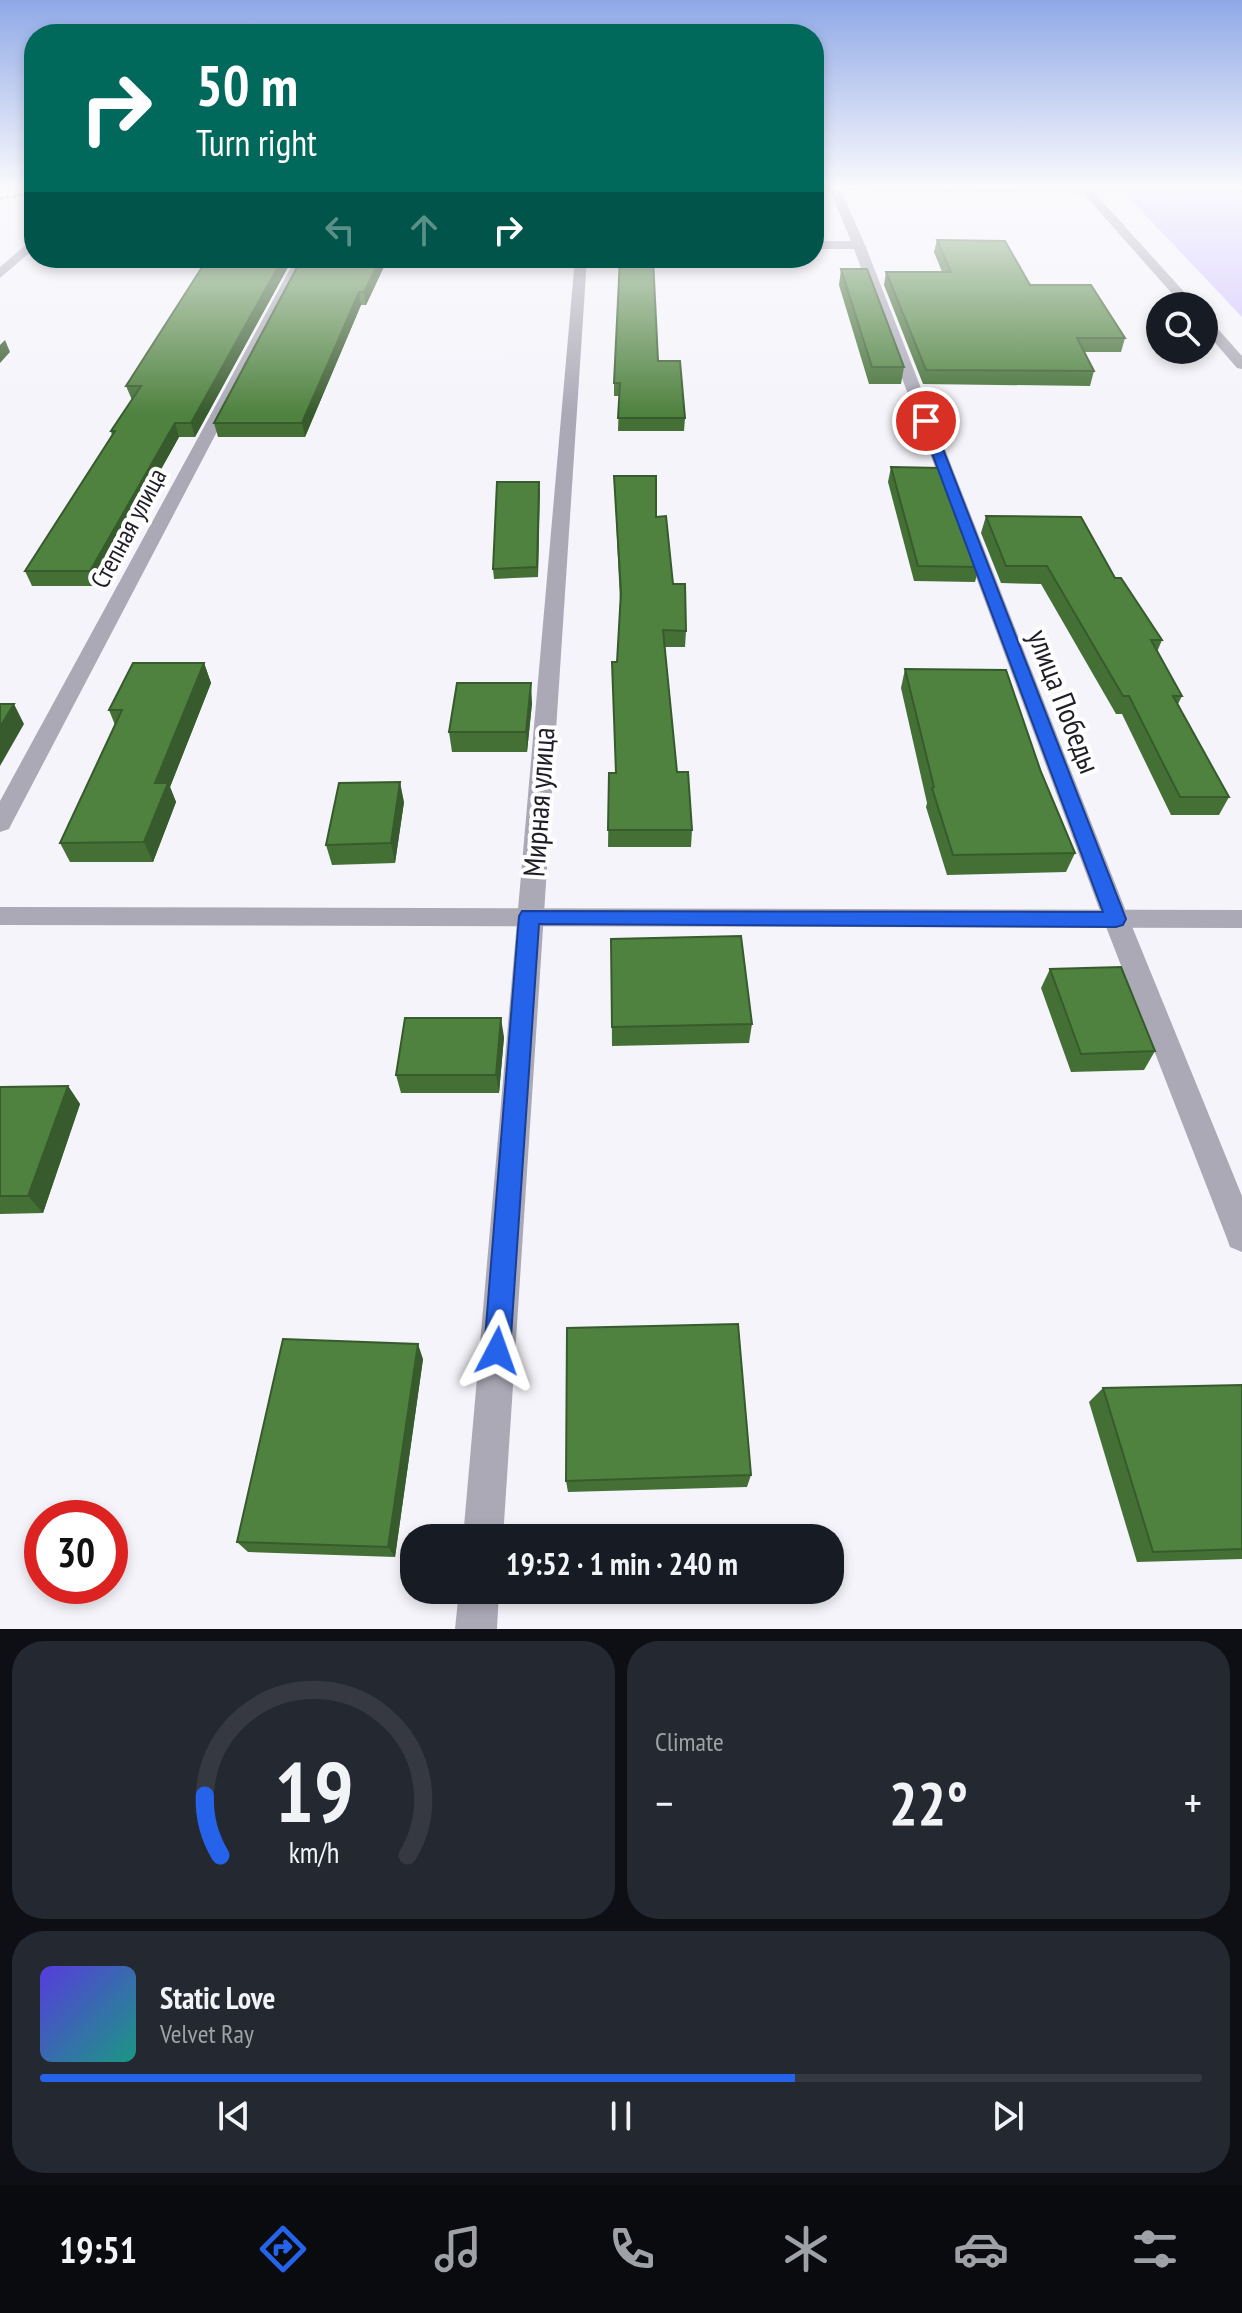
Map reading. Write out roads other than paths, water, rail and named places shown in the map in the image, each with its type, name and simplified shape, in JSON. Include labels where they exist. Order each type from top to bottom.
[{"type":"street","name":"улица Победы","points":[[865,262],[1116,919],[1242,1236]]},
{"type":"street","points":[[1151,262],[1177,292]]},
{"type":"street","name":"Степная улица","points":[[0,823],[297,268]]},
{"type":"street","name":"Мирная улица","points":[[484,1524],[580,268]]},
{"type":"street","points":[[1218,338],[1242,365]]},
{"type":"street","points":[[476,1629],[478,1604]]},
{"type":"lane","points":[[0,916],[1242,919]]}]
